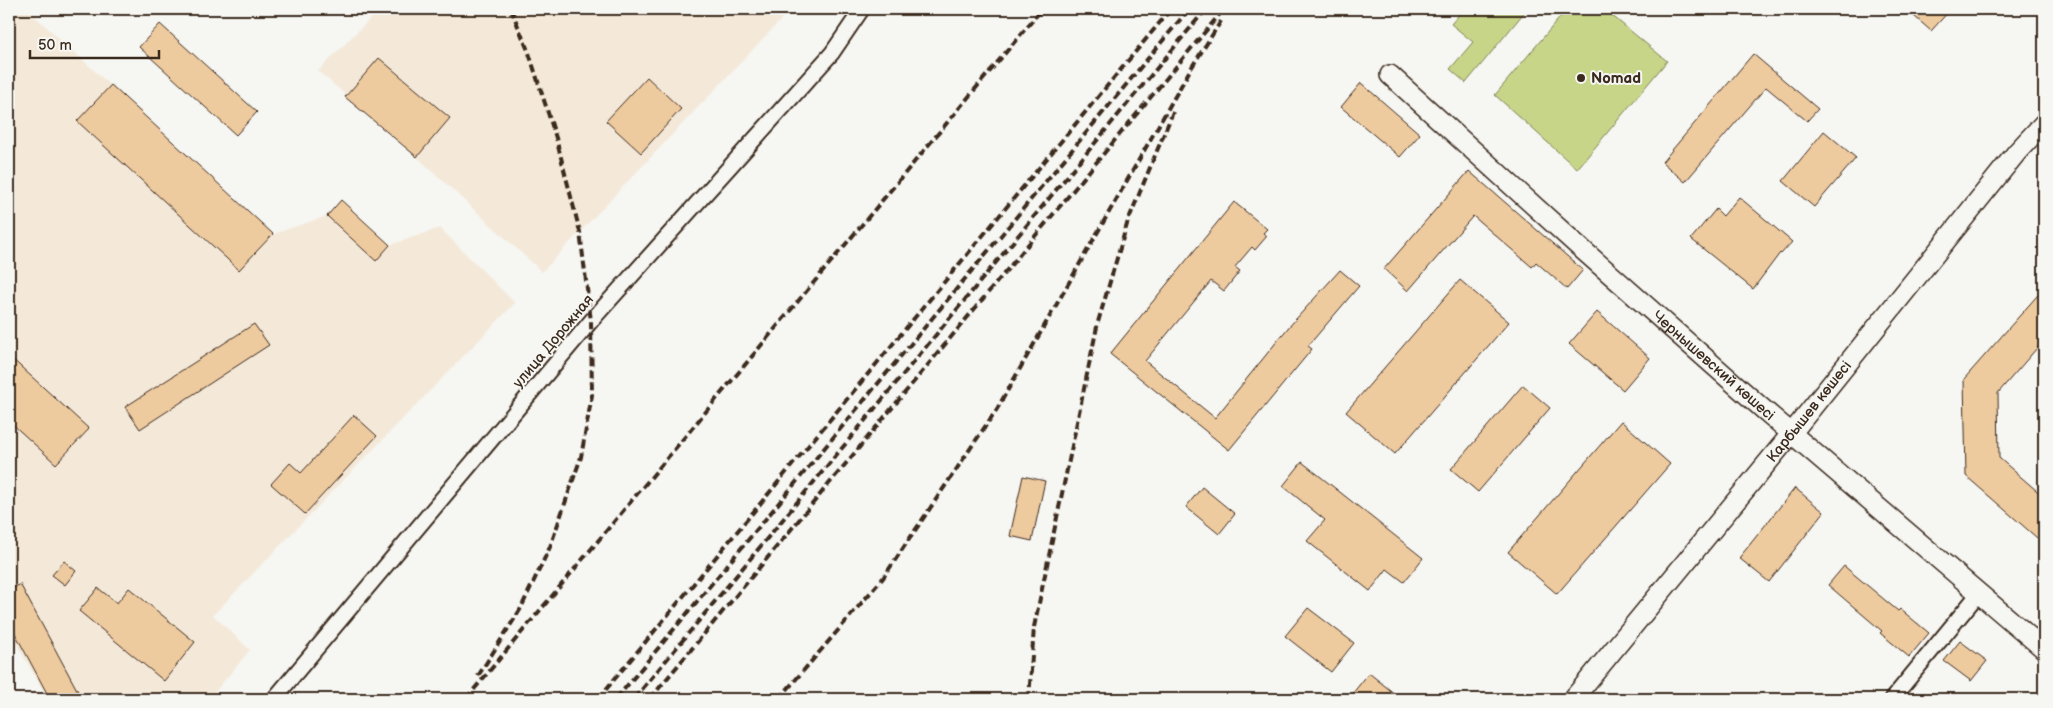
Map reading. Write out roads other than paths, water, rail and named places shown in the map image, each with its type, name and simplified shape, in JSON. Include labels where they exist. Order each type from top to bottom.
[{"type":"street","name":"улица Дорожная","points":[[274,699],[591,321],[832,53],[862,9]]},
{"type":"street","name":"Чернышевский көшесі","points":[[1390,76],[1575,243],[1792,434],[2044,649]]},
{"type":"street","name":"Карбышев көшесі","points":[[1573,699],[1792,434],[2017,152],[2044,123]]},
{"type":"street","points":[[1892,699],[1978,593]]},
{"type":"railway","points":[[478,676],[520,610],[550,547],[581,457],[592,395],[591,321],[580,232],[556,138],[529,53],[511,9]]},
{"type":"railway","points":[[466,699],[1042,9]]},
{"type":"railway","points":[[598,699],[1171,9]]},
{"type":"railway","points":[[616,699],[1189,9]]},
{"type":"railway","points":[[634,699],[1206,9]]},
{"type":"railway","points":[[650,699],[1224,9]]},
{"type":"railway","points":[[779,699],[883,578],[997,409],[1190,70],[1221,21]]},
{"type":"railway","points":[[1029,699],[1034,627],[1098,322],[1128,221],[1173,112]]},
{"type":"place","name":"Nomad","points":[[1581,78]]}]
